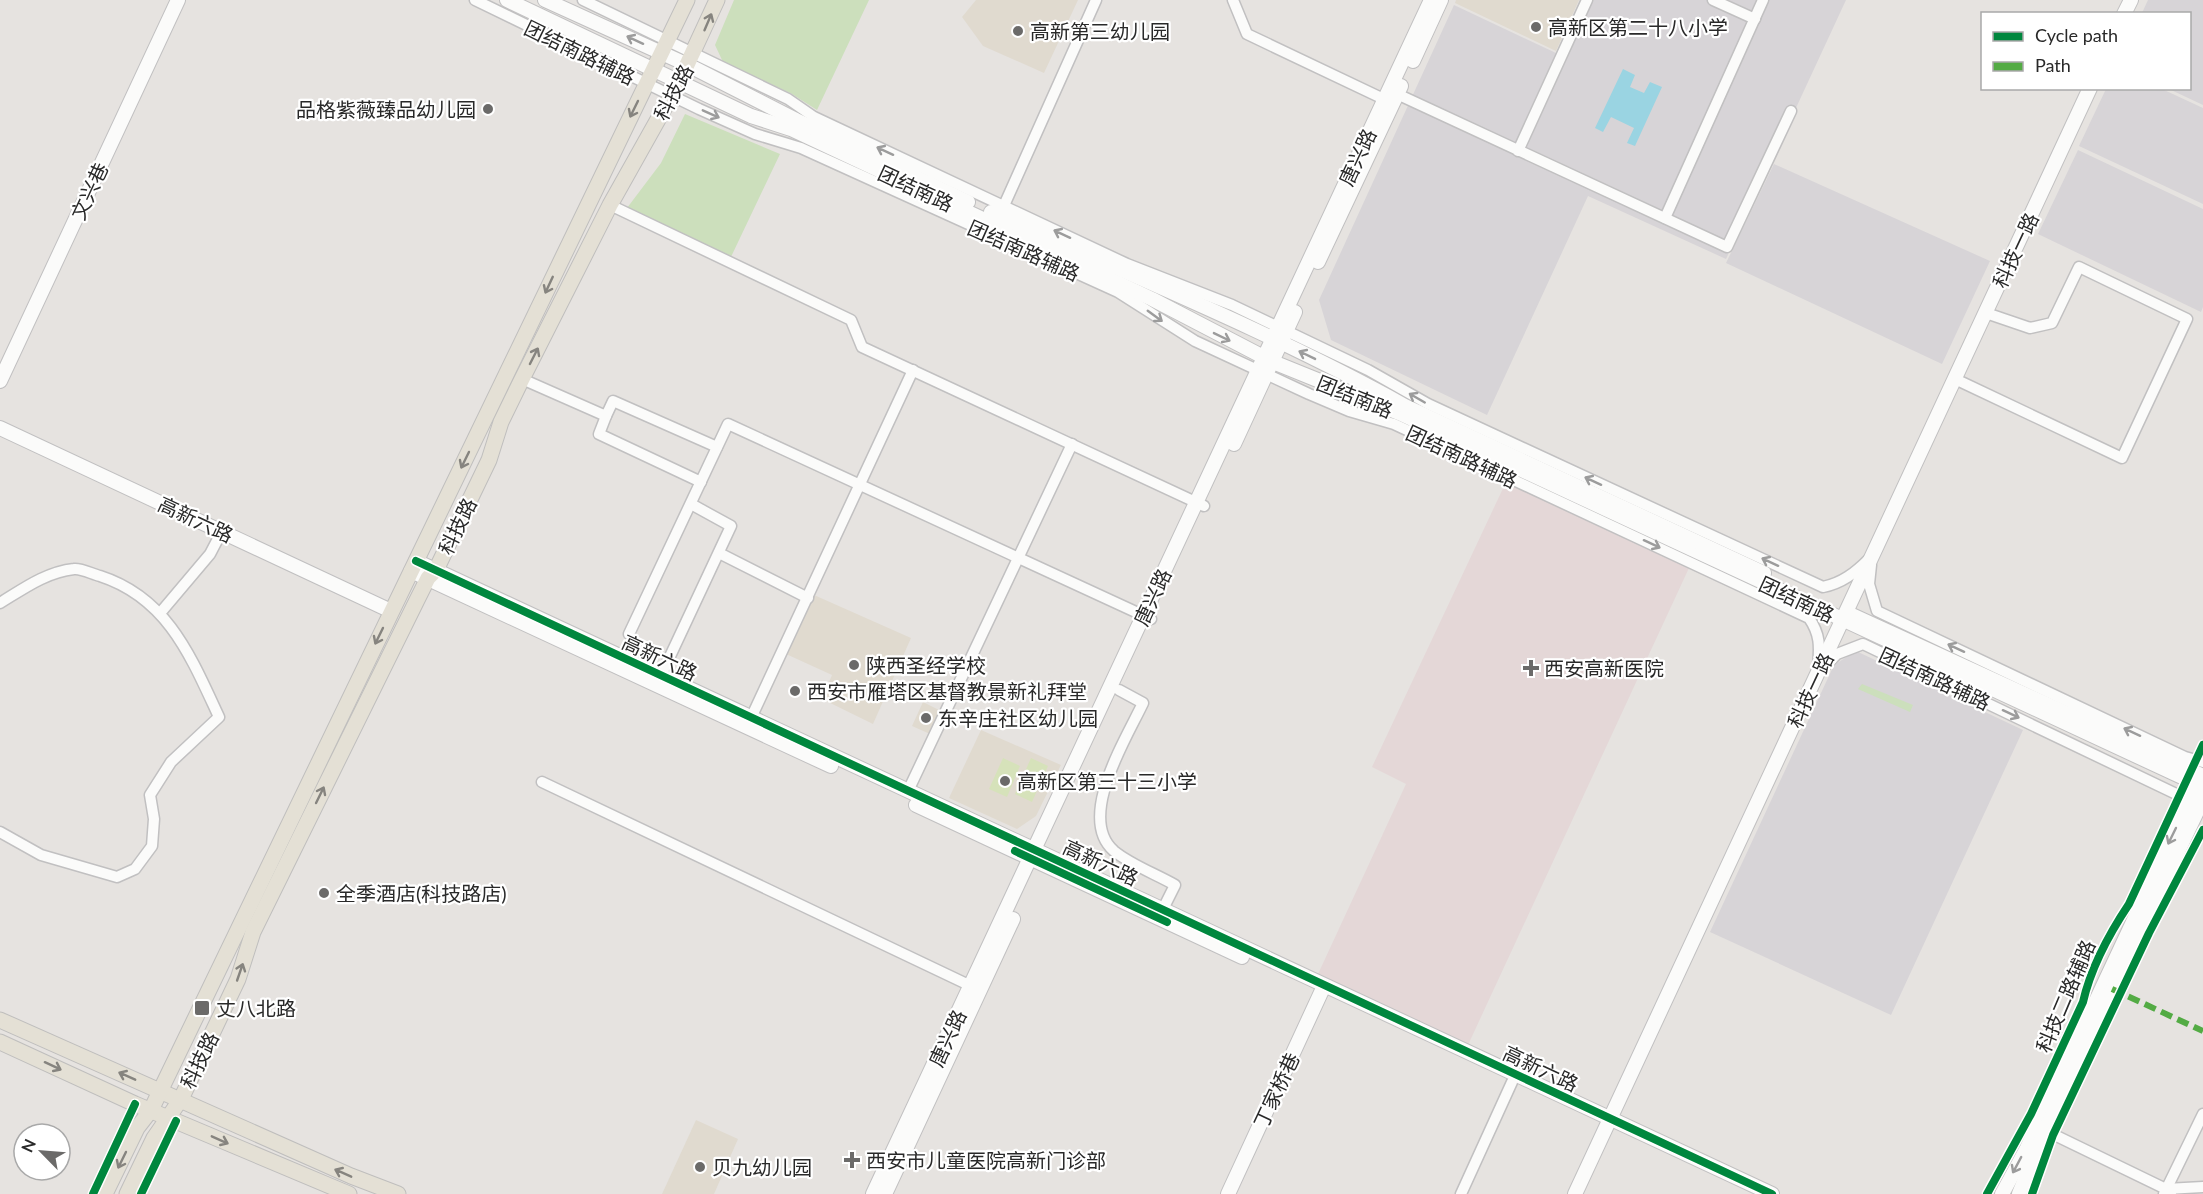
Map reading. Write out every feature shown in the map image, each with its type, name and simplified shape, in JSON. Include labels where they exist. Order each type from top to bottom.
[{"type":"main road","name":"科技路","points":[[105,1194],[137,1128],[151,1110],[687,0]]},
{"type":"main road","name":"科技路","points":[[127,1194],[166,1117],[181,1099],[238,979],[253,932],[489,460],[501,422],[522,379],[610,205],[680,82],[717,0]]},
{"type":"main road","points":[[0,1020],[351,1176],[398,1194]]},
{"type":"main road","points":[[0,1042],[166,1117],[349,1194]]},
{"type":"street","name":"文兴巷","points":[[0,381],[178,0]]},
{"type":"street","name":"团结南路辅路","points":[[475,0],[649,77],[672,96],[755,134],[801,148],[1118,292],[1174,330],[1266,365],[1349,411],[1394,424],[1809,618],[1818,631],[1820,646],[1818,674]]},
{"type":"street","name":"团结南路","points":[[507,0],[649,77],[680,82],[751,116],[791,129],[974,214],[1266,365],[1399,413],[2202,777]]},
{"type":"street","name":"团结南路","points":[[545,0],[664,46],[691,59],[796,120],[1280,335],[1406,406],[1844,616]]},
{"type":"street","points":[[583,0],[664,46]]},
{"type":"street","points":[[1001,211],[1096,0]]},
{"type":"street","points":[[1233,0],[1247,34],[1391,99],[1518,151],[1727,247],[1791,111]]},
{"type":"street","name":"唐兴路","points":[[1391,99],[1431,0]]},
{"type":"street","name":"唐兴路","points":[[885,1194],[1147,617],[1391,99],[1441,0]]},
{"type":"street","points":[[1518,151],[1587,0]]},
{"type":"street","points":[[1713,0],[1755,19]]},
{"type":"street","points":[[1665,218],[1763,0]]},
{"type":"street","name":"科技一路","points":[[1575,1194],[2089,90]]},
{"type":"street","points":[[610,205],[851,320],[862,347],[1200,504]]},
{"type":"street","points":[[1955,379],[2122,458],[2187,319],[2079,267],[2052,323],[2030,328],[1986,313]]},
{"type":"street","name":"团结南路辅路","points":[[1280,335],[1368,370],[1428,404],[1823,587],[1836,585],[1855,573],[1872,556]]},
{"type":"street","points":[[751,718],[913,370]]},
{"type":"street","points":[[522,379],[606,416]]},
{"type":"street","points":[[701,482],[599,434],[606,416],[613,401],[717,447]]},
{"type":"street","points":[[629,634],[728,424],[1147,617]]},
{"type":"street","name":"高新六路","points":[[0,428],[391,611]]},
{"type":"street","points":[[908,791],[1072,444]]},
{"type":"street","points":[[659,680],[731,526],[691,504]]},
{"type":"street","points":[[161,612],[210,554],[222,531]]},
{"type":"street","points":[[719,553],[808,598]]},
{"type":"street","name":"团结南路辅路","points":[[1872,556],[1869,584],[1877,611],[2185,757],[2202,777]]},
{"type":"street","name":"高新六路","points":[[413,566],[1608,1123],[1750,1194]]},
{"type":"street","points":[[0,603],[37,580],[76,568],[115,581],[161,612],[187,650],[219,717],[171,762],[150,795],[154,819],[152,846],[135,869],[117,877],[41,855],[0,832]]},
{"type":"street","name":"唐兴路","points":[[873,1194],[971,986],[1119,690],[1147,617]]},
{"type":"street","name":"团结南路辅路","points":[[1818,674],[1837,654],[1863,644],[2199,803]]},
{"type":"street","name":"高新六路","points":[[659,680],[751,718],[908,791],[1038,856],[1163,909],[1512,1082],[1772,1194]]},
{"type":"street","points":[[1119,690],[1143,703],[1101,798],[1102,837],[1114,851],[1175,885],[1163,909]]},
{"type":"street","points":[[2001,1194],[2041,1129],[2199,803],[2202,777]]},
{"type":"street","points":[[542,782],[971,986]]},
{"type":"street","name":"丁家桥巷","points":[[1227,1194],[1322,989]]},
{"type":"street","points":[[1461,1194],[1512,1082]]},
{"type":"street","points":[[2167,1192],[2203,1114]]},
{"type":"street","points":[[2041,1129],[2167,1192],[2203,1187]]},
{"type":"street","points":[[2019,1194],[2041,1129]]},
{"type":"shaded area","name":"高新第三幼儿园","points":[[976,0],[1078,0],[1044,73],[983,46],[962,17]]},
{"type":"shaded area","name":"高新区第二十八小学","points":[[1456,0],[1579,0],[1556,51],[1455,3]]},
{"type":"shaded area","points":[[1580,0],[1846,0],[1726,259],[1588,196],[1487,415],[1331,340],[1319,300],[1454,5],[1556,53]]},
{"type":"shaded area","points":[[2148,0],[2203,0],[2203,105],[2171,90],[2191,90],[2191,12],[2142,12]]},
{"type":"shaded area","points":[[2106,90],[2164,90],[2203,108],[2203,204],[2079,146]]},
{"type":"shaded area","points":[[2078,150],[2203,209],[2203,307],[2201,312],[2038,234]]},
{"type":"shaded area","points":[[1774,164],[1990,261],[1942,364],[1726,263]]},
{"type":"shaded area","name":"西安高新医院","points":[[1506,482],[1689,568],[1468,1045],[1318,974],[1406,784],[1372,767]]},
{"type":"shaded area","name":"陕西圣经学校","points":[[814,595],[911,638],[873,724],[822,699],[832,675],[786,654]]},
{"type":"shaded area","points":[[1856,651],[2023,730],[1891,1015],[1710,932],[1834,665]]},
{"type":"shaded area","name":"东辛庄社区幼儿园","points":[[923,702],[941,711],[930,734],[912,726]]},
{"type":"shaded area","name":"高新区第三十三小学","points":[[981,730],[1061,765],[1036,816],[1017,829],[949,798]]},
{"type":"shaded area","name":"贝九幼儿园","points":[[696,1120],[738,1139],[714,1194],[662,1194]]},
{"type":"green space","points":[[734,0],[869,0],[817,110],[792,94],[723,62],[715,45]]},
{"type":"green space","points":[[685,114],[780,154],[730,259],[627,208],[661,163]]},
{"type":"green space","points":[[1862,684],[1913,705],[1910,712],[1858,689]]},
{"type":"green space","points":[[1003,758],[1020,766],[1007,797],[989,789]]},
{"type":"green space","points":[[1031,758],[1048,766],[1032,802],[1015,794]]},
{"type":"water","points":[[1623,69],[1635,75],[1630,87],[1644,93],[1650,82],[1662,87],[1635,146],[1627,143],[1634,128],[1611,117],[1603,132],[1595,128]]},
{"type":"marked path","points":[[2112,989],[2203,1031]]},
{"type":"cycle path","points":[[416,561],[1772,1194]]},
{"type":"cycle path","name":"科技二路辅路","points":[[1987,1194],[2031,1114],[2083,1002],[2102,951],[2129,904],[2203,745]]},
{"type":"cycle path","points":[[2032,1194],[2053,1135],[2149,933],[2203,830]]},
{"type":"cycle path","points":[[1015,851],[1167,922]]},
{"type":"cycle path","points":[[93,1194],[135,1104]]},
{"type":"cycle path","points":[[141,1194],[176,1121]]},
{"type":"place","name":"高新区第二十八小学","points":[[1536,27]]},
{"type":"place","name":"高新第三幼儿园","points":[[1018,31]]},
{"type":"place","name":"品格紫薇臻品幼儿园","points":[[488,109]]},
{"type":"place","name":"陕西圣经学校","points":[[854,665]]},
{"type":"place","name":"西安高新医院","points":[[1531,668]]},
{"type":"place","name":"西安市雁塔区基督教景新礼拜堂","points":[[795,691]]},
{"type":"place","name":"东辛庄社区幼儿园","points":[[926,718]]},
{"type":"place","name":"高新区第三十三小学","points":[[1005,781]]},
{"type":"place","name":"全季酒店(科技路店)","points":[[324,893]]},
{"type":"place","name":"丈八北路","points":[[202,1008]]},
{"type":"place","name":"西安市儿童医院高新门诊部","points":[[852,1160]]},
{"type":"place","name":"贝九幼儿园","points":[[700,1167]]}]
